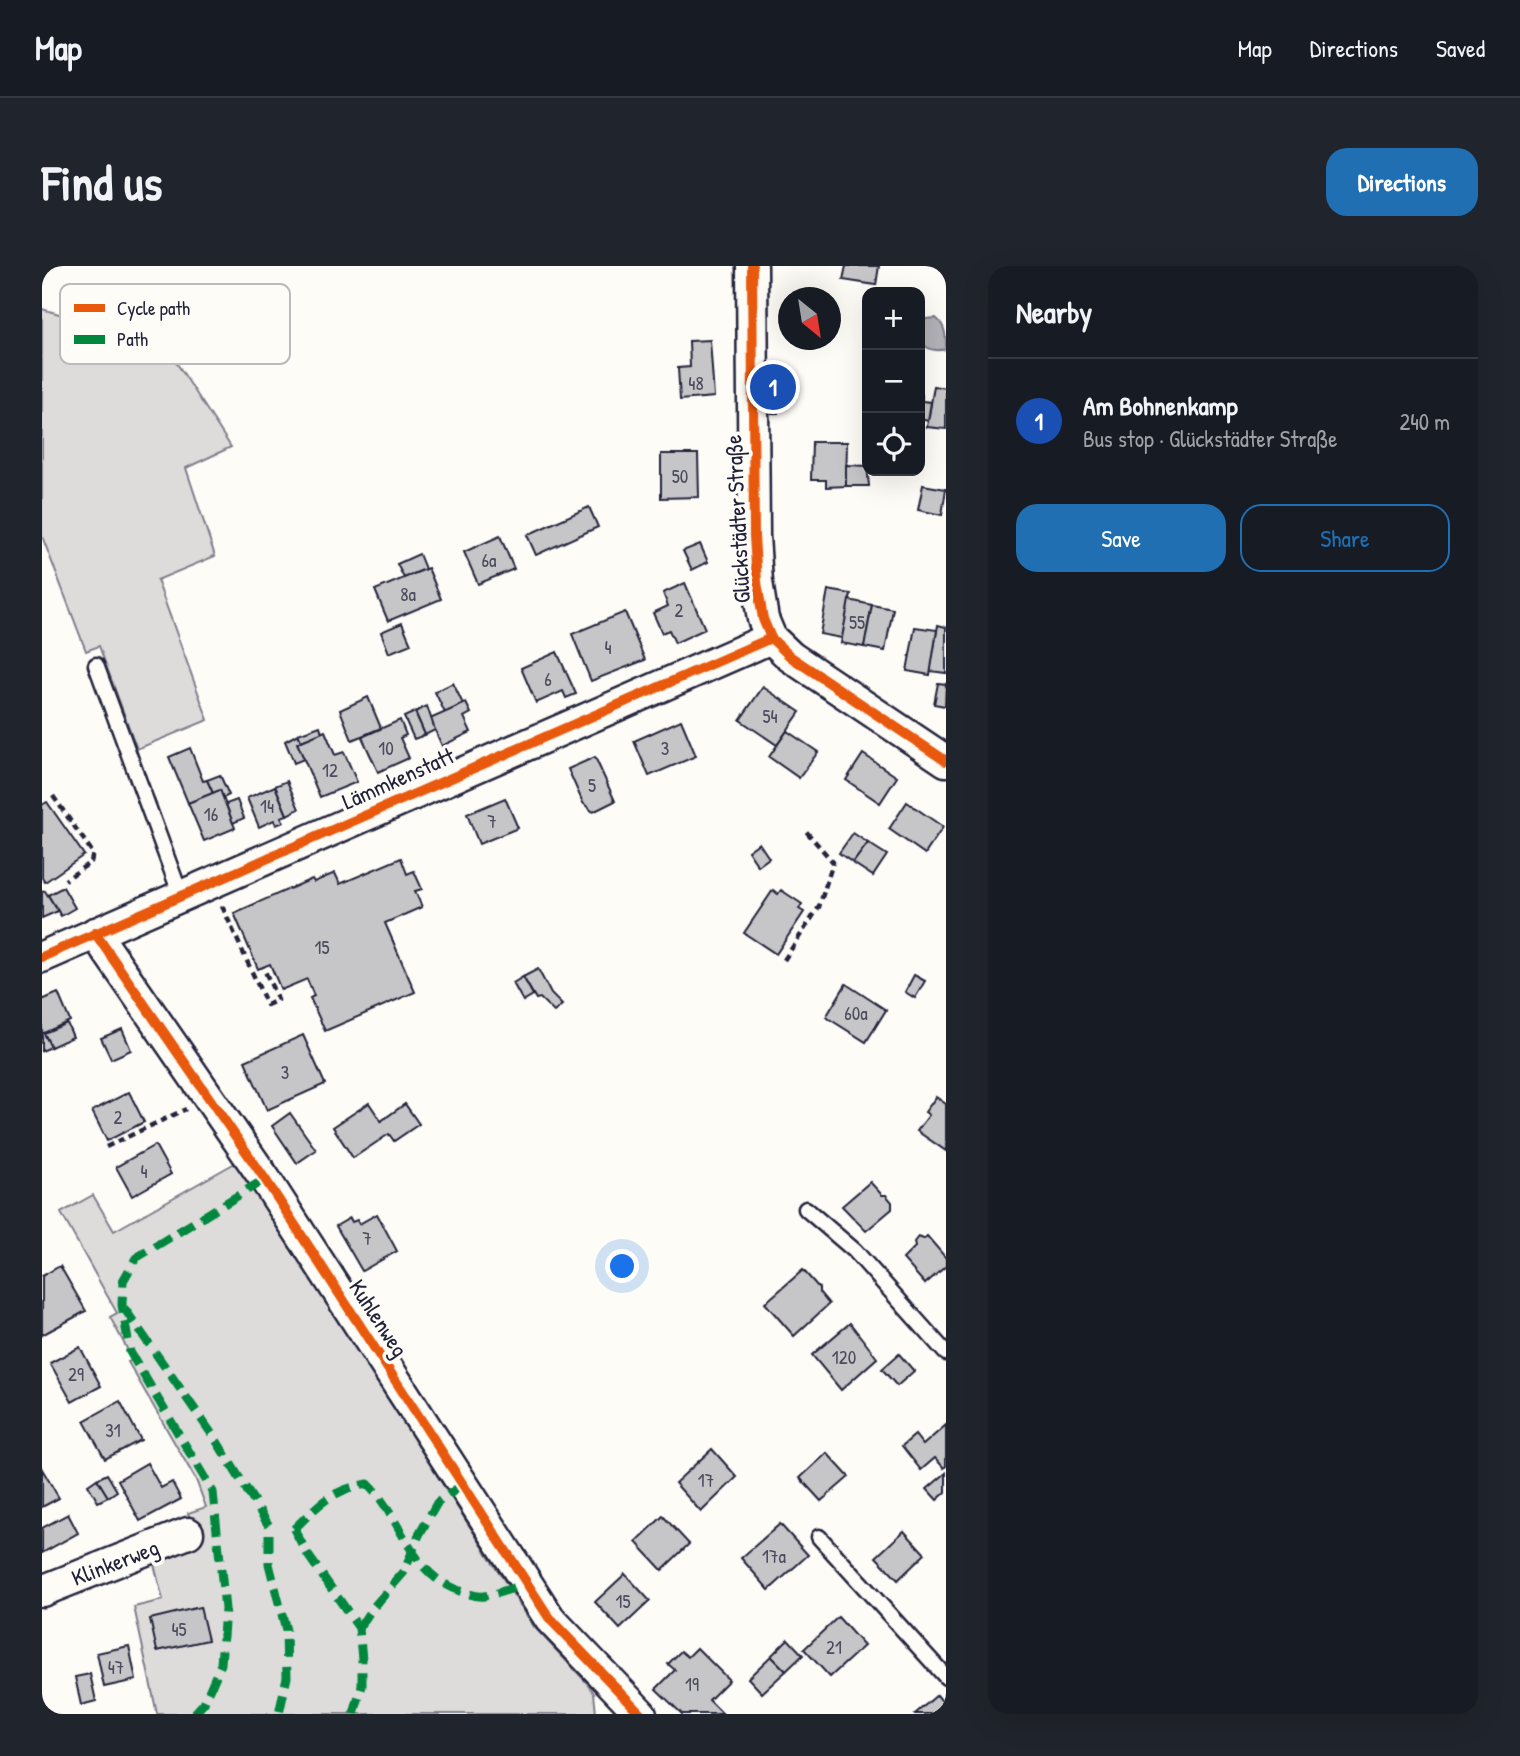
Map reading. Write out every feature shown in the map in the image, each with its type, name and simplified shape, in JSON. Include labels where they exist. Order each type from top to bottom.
[{"type":"street","name":"Glückstädter Straße","points":[[751,266],[754,536],[760,602],[771,638]]},
{"type":"street","points":[[771,638],[791,657],[942,753]]},
{"type":"street","name":"Lämmkenstatt","points":[[42,957],[771,638]]},
{"type":"street","name":"Kuhlenweg","points":[[95,933],[265,1179],[525,1584],[550,1619],[627,1709]]},
{"type":"street","name":"Klinkerweg","points":[[42,1591],[188,1533]]},
{"type":"lane","points":[[96,665],[181,896]]},
{"type":"lane","points":[[806,1209],[855,1251],[946,1353]]},
{"type":"lane","points":[[819,1537],[946,1677]]},
{"type":"path","points":[[52,796],[93,853],[91,862],[65,880]]},
{"type":"path","points":[[784,960],[818,907],[833,862],[805,830]]},
{"type":"path","points":[[211,883],[267,1005],[278,1000],[263,967]]},
{"type":"path","points":[[106,1147],[209,1098]]},
{"type":"shaded area","points":[[42,309],[60,314],[60,364],[177,364],[231,447],[186,468],[215,556],[157,580],[208,720],[137,749],[99,646],[86,651],[42,536]]},
{"type":"shaded area","points":[[936,318],[944,328],[946,349],[932,350],[925,346],[925,319]]},
{"type":"shaded area","points":[[235,1163],[534,1627],[594,1693],[596,1714],[157,1714],[134,1607],[163,1600],[153,1560],[200,1541],[188,1513],[206,1507],[196,1480],[128,1362],[133,1360],[110,1317],[117,1313],[61,1213],[93,1195],[114,1231]]},
{"type":"building","points":[[846,266],[879,266],[876,285],[843,280]]},
{"type":"building","points":[[710,340],[714,397],[680,400],[678,368],[690,367],[689,341]]},
{"type":"building","points":[[934,386],[946,388],[946,429],[927,427]]},
{"type":"building","points":[[772,396],[778,396],[778,413],[772,413]]},
{"type":"building","points":[[925,401],[931,402],[928,421],[925,420]]},
{"type":"building","points":[[812,442],[847,442],[846,486],[826,487],[826,480],[811,480]]},
{"type":"building","points":[[661,454],[698,454],[699,497],[661,498]]},
{"type":"building","points":[[846,465],[862,466],[862,476],[868,476],[869,486],[846,486]]},
{"type":"building","points":[[923,485],[946,489],[942,515],[918,510]]},
{"type":"building","points":[[589,507],[598,527],[536,555],[527,535]]},
{"type":"building","points":[[500,536],[514,569],[478,584],[464,552]]},
{"type":"building","points":[[700,544],[708,562],[692,570],[683,551]]},
{"type":"building","points":[[419,554],[425,569],[404,578],[397,564]]},
{"type":"building","points":[[428,568],[441,599],[388,621],[375,590]]},
{"type":"building","points":[[685,583],[705,629],[675,643],[669,630],[662,633],[653,613],[668,606],[663,593]]},
{"type":"building","points":[[828,590],[851,594],[842,638],[820,634]]},
{"type":"building","points":[[849,600],[872,605],[864,647],[841,643]]},
{"type":"building","points":[[872,605],[893,609],[885,651],[864,647]]},
{"type":"building","points":[[625,612],[645,660],[591,681],[572,634]]},
{"type":"building","points":[[402,623],[411,644],[389,653],[381,632]]},
{"type":"building","points":[[938,625],[946,627],[946,673],[930,671]]},
{"type":"building","points":[[915,627],[937,630],[930,675],[907,671]]},
{"type":"building","points":[[557,652],[576,694],[566,698],[563,691],[536,703],[521,668]]},
{"type":"building","points":[[453,683],[463,704],[445,713],[435,692]]},
{"type":"building","points":[[938,683],[946,684],[945,706],[934,704]]},
{"type":"building","points":[[763,687],[800,712],[777,745],[740,720]]},
{"type":"building","points":[[368,697],[381,728],[352,740],[340,710]]},
{"type":"building","points":[[466,703],[471,713],[464,717],[471,732],[442,746],[430,719]]},
{"type":"building","points":[[427,706],[435,730],[425,735],[415,712]]},
{"type":"building","points":[[415,712],[425,735],[414,739],[404,717]]},
{"type":"building","points":[[400,720],[406,735],[400,738],[409,758],[378,772],[362,737]]},
{"type":"building","points":[[681,720],[696,756],[649,776],[634,741]]},
{"type":"building","points":[[320,726],[322,733],[301,741],[298,734]]},
{"type":"building","points":[[325,731],[335,755],[344,752],[357,782],[320,797],[297,743]]},
{"type":"building","points":[[787,731],[818,752],[799,778],[769,757]]},
{"type":"building","points":[[298,734],[301,741],[297,743],[304,759],[294,763],[285,741]]},
{"type":"building","points":[[190,748],[203,781],[207,780],[213,793],[188,803],[169,757]]},
{"type":"building","points":[[863,754],[897,777],[880,803],[846,780]]},
{"type":"building","points":[[595,757],[615,801],[593,812],[583,803],[568,769]]},
{"type":"building","points":[[220,775],[229,795],[223,798],[220,790],[213,793],[207,780]]},
{"type":"building","points":[[287,781],[299,809],[287,815],[275,786]]},
{"type":"building","points":[[275,786],[287,815],[281,817],[284,822],[276,825],[274,820],[259,827],[247,798]]},
{"type":"building","points":[[220,790],[235,828],[204,841],[188,803]]},
{"type":"building","points":[[505,798],[518,828],[479,844],[467,814]]},
{"type":"building","points":[[237,800],[244,818],[233,823],[226,804]]},
{"type":"building","points":[[47,802],[84,855],[45,882],[42,878],[42,805]]},
{"type":"building","points":[[907,802],[943,827],[925,854],[889,829]]},
{"type":"building","points":[[853,833],[868,843],[853,863],[839,853]]},
{"type":"building","points":[[759,843],[769,858],[758,866],[748,851]]},
{"type":"building","points":[[868,843],[887,855],[873,876],[853,863]]},
{"type":"building","points":[[401,858],[407,874],[414,871],[422,889],[415,891],[422,907],[385,923],[415,992],[325,1031],[310,998],[314,996],[307,979],[281,990],[270,964],[258,969],[234,913],[312,879],[314,882],[335,873],[340,884]]},
{"type":"building","points":[[63,887],[75,908],[61,916],[48,895]]},
{"type":"building","points":[[773,890],[778,894],[781,890],[802,904],[799,909],[804,912],[776,954],[744,933]]},
{"type":"building","points":[[45,891],[58,911],[42,918],[42,892]]},
{"type":"building","points":[[538,969],[551,994],[562,1005],[554,1012],[540,998],[536,999],[523,977]]},
{"type":"building","points":[[914,975],[925,981],[915,998],[905,992]]},
{"type":"building","points":[[523,977],[533,995],[523,1001],[513,983]]},
{"type":"building","points":[[846,984],[886,1010],[866,1042],[826,1017]]},
{"type":"building","points":[[58,993],[70,1021],[44,1033],[51,1047],[42,1051],[42,1000]]},
{"type":"building","points":[[67,1023],[73,1037],[51,1047],[44,1033]]},
{"type":"building","points":[[122,1029],[131,1050],[111,1059],[101,1038]]},
{"type":"building","points":[[303,1035],[325,1084],[267,1110],[245,1061]]},
{"type":"building","points":[[129,1092],[144,1122],[107,1141],[92,1111]]},
{"type":"building","points":[[936,1097],[946,1104],[946,1151],[917,1131],[929,1115],[925,1112]]},
{"type":"building","points":[[369,1103],[381,1121],[405,1104],[419,1124],[394,1141],[389,1134],[353,1158],[333,1127]]},
{"type":"building","points":[[290,1113],[316,1150],[297,1163],[272,1126]]},
{"type":"building","points":[[155,1145],[171,1174],[132,1196],[116,1167]]},
{"type":"building","points":[[870,1182],[892,1202],[892,1209],[866,1231],[842,1206]]},
{"type":"building","points":[[377,1214],[397,1251],[362,1271],[336,1226],[350,1218],[352,1222],[357,1220],[359,1224]]},
{"type":"building","points":[[927,1236],[946,1258],[946,1266],[925,1284],[903,1259],[915,1247],[914,1242],[918,1237],[924,1239]]},
{"type":"building","points":[[60,1266],[86,1311],[42,1335],[42,1276]]},
{"type":"building","points":[[803,1270],[829,1304],[794,1336],[765,1303]]},
{"type":"building","points":[[850,1323],[877,1358],[841,1390],[812,1355]]},
{"type":"building","points":[[80,1347],[101,1386],[72,1402],[50,1363]]},
{"type":"building","points":[[899,1354],[914,1371],[897,1386],[882,1369]]},
{"type":"building","points":[[120,1401],[141,1440],[105,1459],[84,1421]]},
{"type":"building","points":[[946,1425],[946,1466],[944,1468],[935,1458],[921,1470],[902,1446],[915,1435],[923,1445]]},
{"type":"building","points":[[712,1449],[737,1477],[701,1512],[675,1483]]},
{"type":"building","points":[[827,1453],[849,1477],[821,1501],[800,1478]]},
{"type":"building","points":[[147,1463],[161,1488],[172,1482],[181,1499],[140,1521],[118,1480]]},
{"type":"building","points":[[42,1469],[59,1498],[42,1507]]},
{"type":"building","points":[[946,1473],[946,1492],[937,1500],[927,1489]]},
{"type":"building","points":[[107,1474],[117,1491],[108,1497],[97,1479]]},
{"type":"building","points":[[97,1479],[108,1497],[98,1502],[88,1485]]},
{"type":"building","points":[[68,1514],[78,1533],[42,1553],[42,1528]]},
{"type":"building","points":[[663,1516],[689,1544],[662,1570],[636,1542]]},
{"type":"building","points":[[780,1524],[808,1555],[769,1590],[741,1558]]},
{"type":"building","points":[[904,1531],[925,1554],[898,1580],[876,1557]]},
{"type":"building","points":[[625,1574],[650,1601],[620,1629],[595,1602]]},
{"type":"building","points":[[200,1607],[208,1640],[157,1651],[150,1619]]},
{"type":"building","points":[[838,1617],[864,1646],[830,1677],[804,1649]]},
{"type":"building","points":[[788,1639],[803,1655],[786,1671],[771,1656]]},
{"type":"building","points":[[129,1646],[136,1680],[104,1687],[97,1653]]},
{"type":"building","points":[[697,1648],[729,1680],[709,1700],[723,1714],[682,1714],[656,1689],[675,1670],[668,1664],[681,1651],[688,1657]]},
{"type":"building","points":[[771,1656],[786,1671],[762,1693],[748,1678]]},
{"type":"building","points":[[90,1674],[96,1701],[81,1705],[75,1677]]},
{"type":"building","points":[[937,1695],[946,1706],[946,1714],[915,1714]]},
{"type":"marked path","points":[[194,1714],[204,1703],[221,1664],[225,1609],[213,1492],[130,1352],[122,1305],[123,1281],[136,1258],[265,1179]]},
{"type":"marked path","points":[[124,1308],[216,1440],[269,1526],[269,1564],[286,1630],[287,1677],[279,1714]]},
{"type":"marked path","points":[[294,1529],[326,1499],[344,1490],[368,1484],[380,1498],[419,1560],[431,1574],[445,1584],[476,1596],[494,1594],[525,1584]]},
{"type":"marked path","points":[[359,1628],[404,1572],[419,1535],[437,1503],[462,1485]]},
{"type":"marked path","points":[[294,1529],[308,1555],[359,1628],[362,1686],[354,1714]]},
{"type":"cycle path","points":[[752,266],[754,536],[763,619],[771,638],[791,657],[946,761]]},
{"type":"cycle path","points":[[42,957],[771,638]]},
{"type":"cycle path","points":[[95,933],[265,1179],[550,1619],[641,1714]]},
{"type":"place","name":"Am Bohnenkamp","points":[[773,387]]}]
